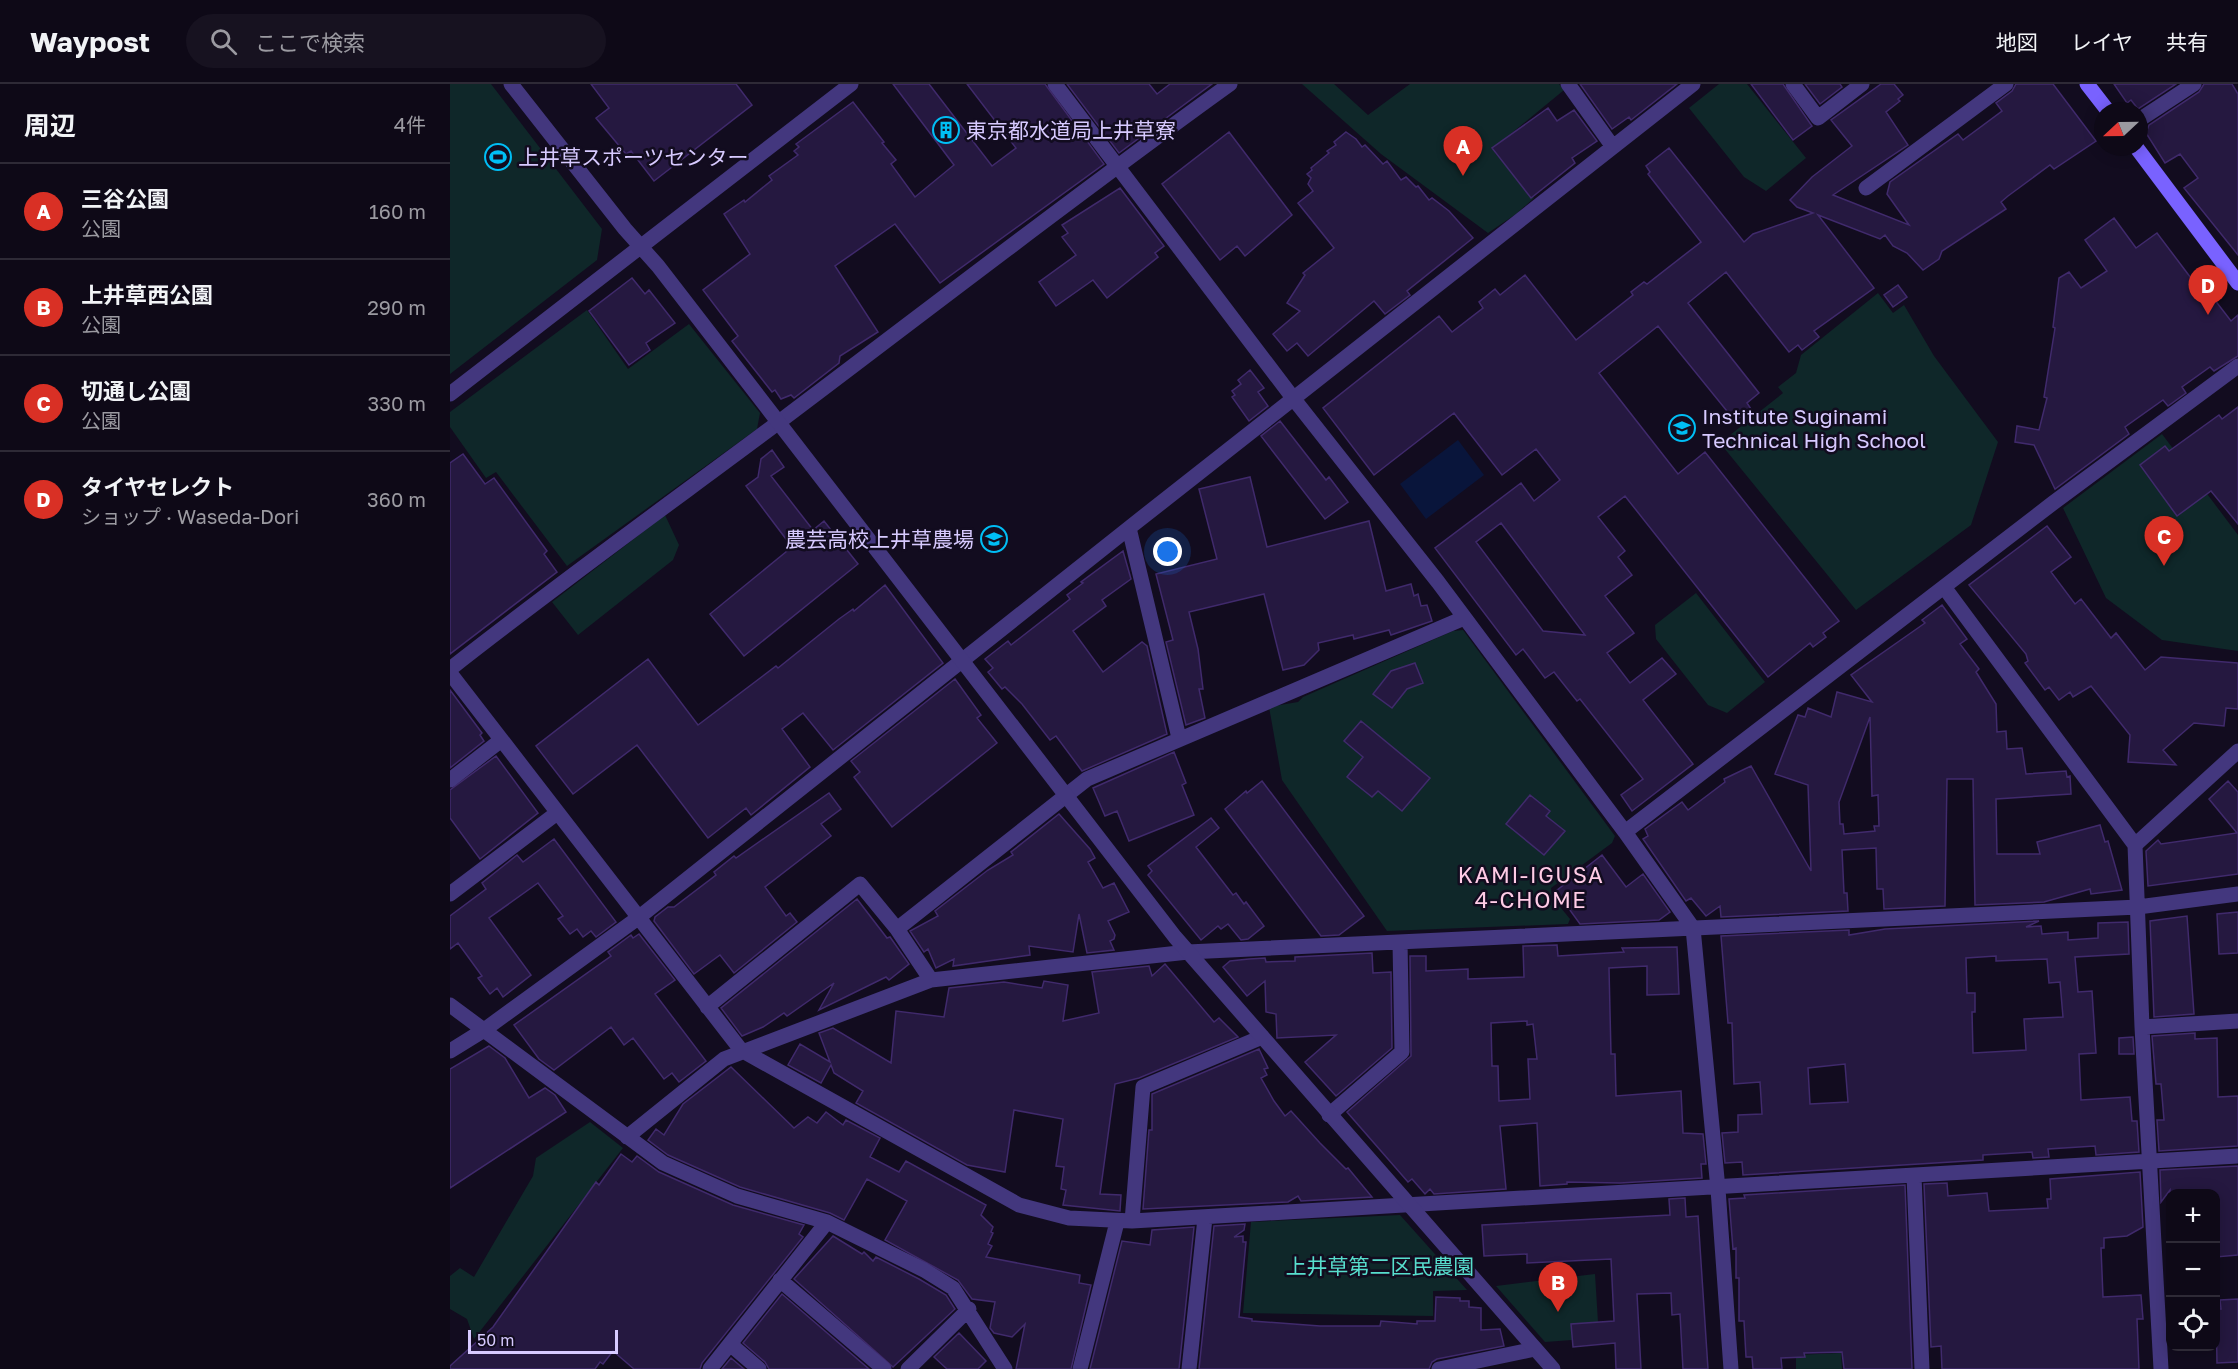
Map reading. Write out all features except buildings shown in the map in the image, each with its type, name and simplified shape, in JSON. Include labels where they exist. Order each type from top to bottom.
[{"type":"main road","points":[[2087,84],[2101,102]]},
{"type":"main road","points":[[2143,156],[2238,283]]},
{"type":"street","points":[[511,84],[640,246],[1188,952],[1553,1369]]},
{"type":"street","points":[[450,394],[851,84]]},
{"type":"street","points":[[1055,84],[1293,398],[1464,618],[1625,832],[1693,928],[1718,1189],[1731,1369]]},
{"type":"street","points":[[450,669],[542,597],[778,423],[1117,165],[1230,84]]},
{"type":"street","points":[[1568,84],[1613,147]]},
{"type":"street","points":[[450,1052],[484,1030],[638,918],[1693,84]]},
{"type":"street","points":[[1793,84],[1818,118],[1862,84]]},
{"type":"street","points":[[1866,188],[2006,84]]},
{"type":"street","points":[[2148,114],[2194,84]]},
{"type":"street","points":[[1625,832],[1944,587],[2238,366]]},
{"type":"street","points":[[1129,528],[1179,738]]},
{"type":"street","points":[[1944,587],[2135,845],[2142,1027],[2161,1369]]},
{"type":"street","points":[[897,929],[1066,793],[1087,779],[1464,618]]},
{"type":"street","points":[[450,674],[741,1050],[1019,1205],[1069,1218],[1124,1221],[1205,1218],[2238,1156]]},
{"type":"street","points":[[450,780],[500,741]]},
{"type":"street","points":[[2135,845],[2238,751]]},
{"type":"street","points":[[450,894],[557,813]]},
{"type":"street","points":[[707,1007],[860,885],[897,929],[924,966],[931,980]]},
{"type":"street","points":[[627,1137],[724,1059],[741,1050],[931,980],[1188,952],[2138,907],[2238,894]]},
{"type":"street","points":[[1329,1115],[1402,1052],[1400,942]]},
{"type":"street","points":[[450,1005],[663,1163],[737,1196],[827,1222],[924,1270],[953,1288],[969,1309],[1005,1369]]},
{"type":"street","points":[[2142,1027],[2238,1021]]},
{"type":"street","points":[[1080,1369],[1124,1221],[1143,1087],[1262,1037]]},
{"type":"street","points":[[1914,1176],[1922,1369]]},
{"type":"street","points":[[1189,1369],[1205,1218]]},
{"type":"street","points":[[710,1369],[827,1222]]},
{"type":"street","points":[[780,1281],[884,1369]]},
{"type":"street","points":[[908,1369],[969,1309]]},
{"type":"street","points":[[730,1344],[759,1369]]},
{"type":"street","points":[[1439,1369],[1535,1349]]},
{"type":"green space","name":"上井草スポーツセンター","points":[[450,84],[491,84],[602,229],[597,260],[450,374]]},
{"type":"green space","points":[[1302,84],[1334,84],[1368,115],[1410,84],[1559,84],[1564,90],[1496,146],[1495,153],[1534,198],[1516,214],[1488,233],[1381,154]]},
{"type":"green space","points":[[1719,84],[1747,84],[1806,158],[1766,191],[1744,177],[1689,108]]},
{"type":"green space","points":[[1878,293],[1893,313],[1904,305],[1934,356],[1998,442],[1971,525],[1856,610],[1720,443],[1783,393],[1778,387],[1796,373],[1801,355]]},
{"type":"green space","points":[[587,310],[628,369],[689,324],[760,413],[757,429],[567,566],[496,472],[486,478],[450,427],[450,412]]},
{"type":"green space","points":[[2162,434],[2238,535],[2238,651],[2162,640],[2106,598],[2063,508]]},
{"type":"green space","points":[[665,515],[679,545],[673,560],[578,635],[552,602]]},
{"type":"green space","points":[[1696,593],[1765,682],[1727,713],[1708,705],[1656,639],[1655,625]]},
{"type":"green space","points":[[1463,630],[1615,836],[1612,843],[1551,888],[1552,897],[1570,919],[1568,924],[1387,931],[1282,780],[1269,707],[1298,702],[1303,697],[1453,631]]},
{"type":"green space","points":[[590,1122],[623,1148],[474,1339],[467,1319],[450,1309],[450,1276],[460,1268],[474,1277],[533,1176],[536,1158]]},
{"type":"green space","name":"上井草第二区民農園","points":[[1400,1215],[1467,1290],[1433,1291],[1433,1316],[1243,1313],[1251,1222]]},
{"type":"green space","points":[[1595,1274],[1599,1338],[1545,1342],[1496,1286]]},
{"type":"green space","points":[[1841,1353],[1842,1369],[1796,1369],[1796,1355]]},
{"type":"water","points":[[1458,440],[1484,475],[1426,519],[1400,484]]},
{"type":"place","name":"東京都水道局上井草寮","points":[[946,130]]},
{"type":"place","name":"上井草スポーツセンター","points":[[498,157]]},
{"type":"place","name":"三谷公園","points":[[1463,176]]},
{"type":"place","name":"タイヤセレクト","points":[[2208,315]]},
{"type":"place","name":"Institute Suginami Technical High School","points":[[1682,428]]},
{"type":"place","name":"農芸高校上井草農場","points":[[994,539]]},
{"type":"place","name":"切通し公園","points":[[2164,566]]},
{"type":"place","name":"上井草西公園","points":[[1558,1312]]},
{"type":"district","name":"KAMI-IGUSA 4-CHOME","points":[[1531,886]]}]
